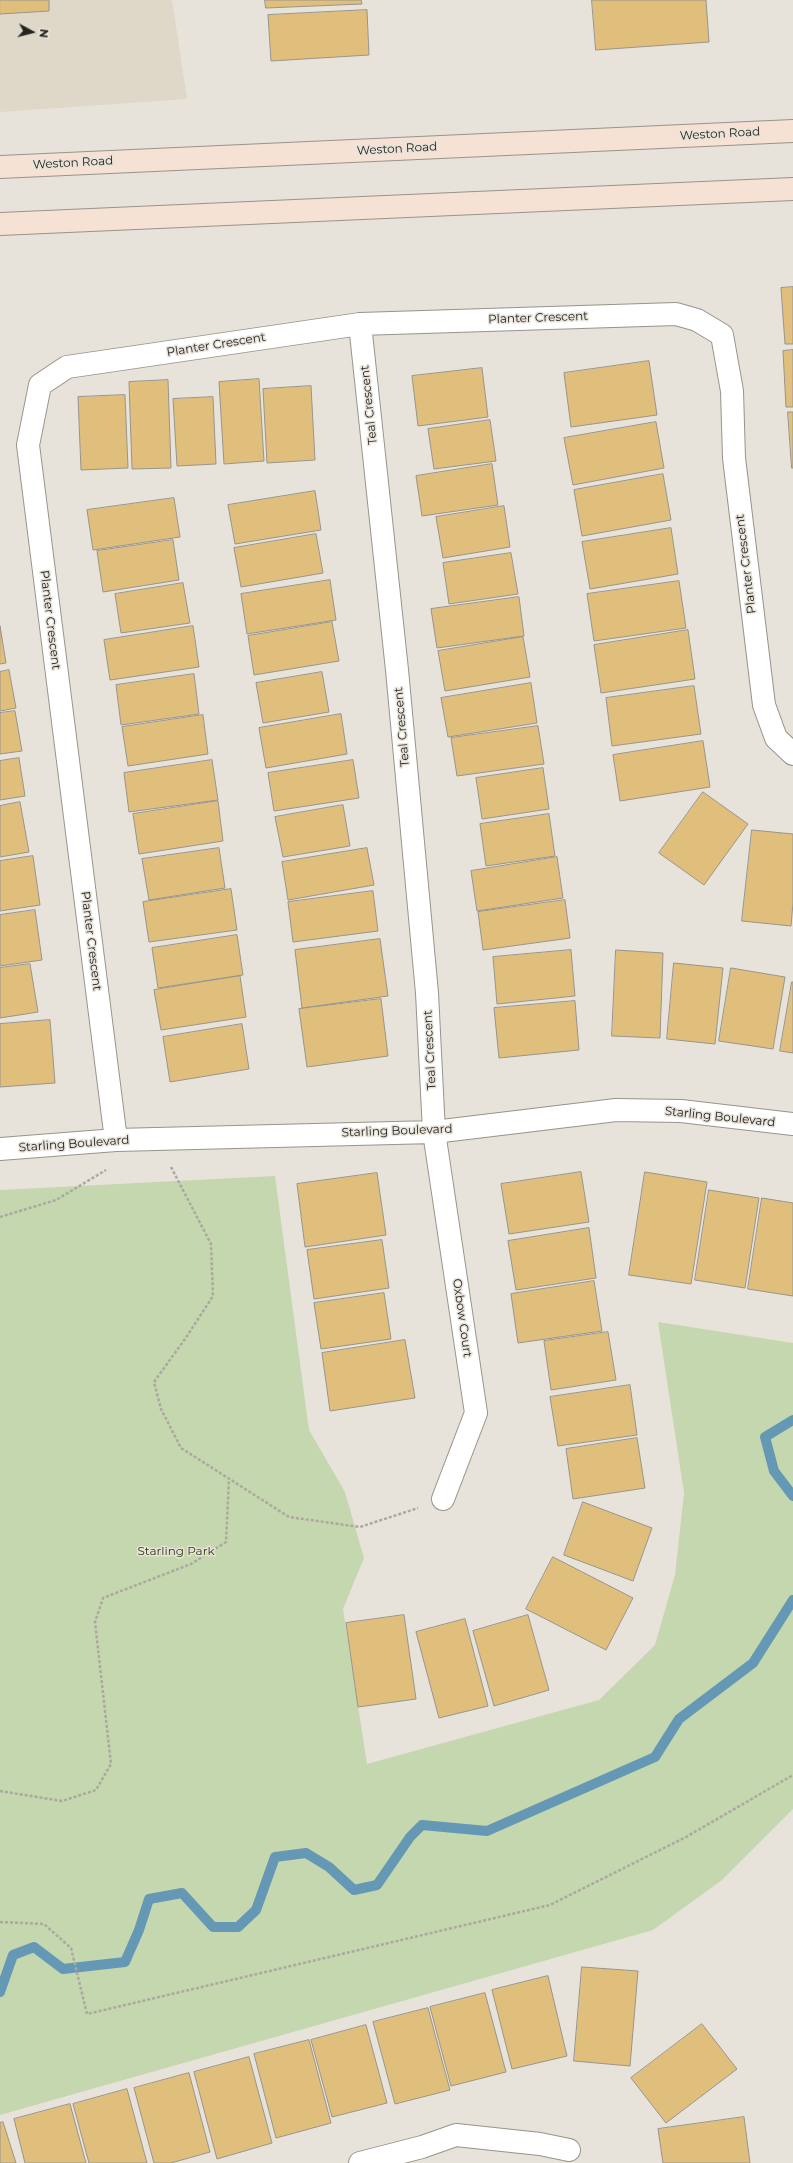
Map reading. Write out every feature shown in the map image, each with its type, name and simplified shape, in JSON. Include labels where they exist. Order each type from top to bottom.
[{"type":"main road","name":"Weston Road","points":[[0,166],[793,131]]},
{"type":"main road","points":[[0,224],[793,189]]},
{"type":"street","name":"Planter Crescent","points":[[116,1140],[28,445],[40,385],[67,367],[360,324],[676,314],[697,320],[722,335],[732,391],[736,474],[764,705],[776,738],[793,754]]},
{"type":"street","name":"Teal Crescent","points":[[360,324],[398,678],[427,993],[434,1132]]},
{"type":"street","name":"Starling Boulevard","points":[[0,1150],[116,1140],[434,1132],[616,1110],[681,1110],[793,1124]]},
{"type":"street","name":"Oxbow Court","points":[[434,1132],[476,1413],[443,1499]]},
{"type":"street","points":[[369,2162],[422,2147],[456,2135],[540,2144],[569,2150]]},
{"type":"path","points":[[157,1139],[211,1244],[213,1296],[185,1339],[154,1382],[161,1409],[181,1448],[289,1517],[360,1527],[443,1499]]},
{"type":"path","points":[[0,1217],[56,1200],[110,1168]]},
{"type":"path","points":[[0,1791],[62,1801],[96,1790],[111,1764],[95,1622],[103,1598],[191,1564],[226,1542],[229,1478]]},
{"type":"path","points":[[0,1922],[44,1924],[71,1948],[87,2014],[550,1905],[686,1837],[793,1775]]},
{"type":"shaded area","points":[[0,0],[172,0],[187,99],[0,112]]},
{"type":"green space","name":"Starling Park","points":[[275,1176],[309,1430],[345,1492],[364,1558],[343,1609],[367,1764],[599,1700],[655,1645],[675,1575],[684,1493],[658,1322],[793,1343],[793,1809],[722,1880],[653,1930],[0,2115],[0,1190]]},
{"type":"building","points":[[0,0],[49,0],[49,11],[0,14]]},
{"type":"building","points":[[265,0],[361,0],[362,4],[266,8]]},
{"type":"building","points":[[592,0],[706,0],[709,42],[596,50]]},
{"type":"building","points":[[367,10],[369,55],[271,61],[268,15]]},
{"type":"building","points":[[793,287],[793,344],[785,344],[781,288]]},
{"type":"building","points":[[793,350],[793,407],[786,407],[783,351]]},
{"type":"building","points":[[649,361],[657,415],[571,427],[564,373]]},
{"type":"building","points":[[482,368],[488,417],[418,426],[412,376]]},
{"type":"building","points":[[259,379],[264,461],[224,464],[219,382]]},
{"type":"building","points":[[168,380],[171,468],[132,469],[129,382]]},
{"type":"building","points":[[311,386],[315,460],[267,463],[263,389]]},
{"type":"building","points":[[125,395],[128,468],[81,470],[78,397]]},
{"type":"building","points":[[213,397],[216,464],[177,466],[173,399]]},
{"type":"building","points":[[788,412],[793,412],[793,468],[792,468]]},
{"type":"building","points":[[490,420],[496,461],[434,469],[428,429]]},
{"type":"building","points":[[656,422],[664,468],[573,485],[564,438]]},
{"type":"building","points":[[492,464],[498,505],[422,516],[416,476]]},
{"type":"building","points":[[663,474],[671,520],[582,536],[574,490]]},
{"type":"building","points":[[315,491],[321,530],[235,544],[228,505]]},
{"type":"building","points":[[174,498],[180,537],[93,550],[87,510]]},
{"type":"building","points":[[504,506],[510,547],[443,558],[436,517]]},
{"type":"building","points":[[671,528],[678,574],[590,589],[582,542]]},
{"type":"building","points":[[316,534],[323,573],[241,587],[234,548]]},
{"type":"building","points":[[173,540],[179,580],[103,592],[97,551]]},
{"type":"building","points":[[511,553],[518,594],[449,604],[443,563]]},
{"type":"building","points":[[330,580],[336,620],[247,634],[241,594]]},
{"type":"building","points":[[679,581],[686,628],[594,641],[587,594]]},
{"type":"building","points":[[183,583],[190,623],[121,633],[115,594]]},
{"type":"building","points":[[519,597],[524,636],[437,648],[431,609]]},
{"type":"building","points":[[332,622],[339,661],[254,675],[248,636]]},
{"type":"building","points":[[0,626],[6,663],[0,664]]},
{"type":"building","points":[[193,626],[199,667],[110,680],[104,640]]},
{"type":"building","points":[[688,630],[695,679],[601,693],[594,645]]},
{"type":"building","points":[[523,637],[530,677],[445,691],[438,651]]},
{"type":"building","points":[[9,670],[16,708],[0,711],[0,672]]},
{"type":"building","points":[[322,672],[329,712],[263,723],[256,683]]},
{"type":"building","points":[[194,674],[199,714],[121,725],[116,685]]},
{"type":"building","points":[[531,683],[537,723],[448,737],[441,698]]},
{"type":"building","points":[[694,686],[701,734],[612,746],[606,698]]},
{"type":"building","points":[[15,711],[22,751],[0,754],[0,713]]},
{"type":"building","points":[[341,714],[347,754],[266,768],[259,728]]},
{"type":"building","points":[[203,715],[208,754],[128,766],[122,727]]},
{"type":"building","points":[[538,726],[544,764],[457,776],[451,738]]},
{"type":"building","points":[[703,741],[710,787],[620,801],[613,755]]},
{"type":"building","points":[[19,758],[25,796],[0,800],[0,761]]},
{"type":"building","points":[[212,760],[218,800],[129,812],[124,773]]},
{"type":"building","points":[[353,760],[359,798],[274,811],[268,773]]},
{"type":"building","points":[[543,768],[549,809],[482,819],[476,778]]},
{"type":"building","points":[[703,792],[748,824],[704,885],[659,853]]},
{"type":"building","points":[[218,801],[223,841],[139,854],[133,814]]},
{"type":"building","points":[[20,802],[29,852],[0,857],[0,806]]},
{"type":"building","points":[[343,805],[350,846],[283,857],[275,817]]},
{"type":"building","points":[[549,814],[555,856],[486,866],[480,824]]},
{"type":"building","points":[[752,830],[793,834],[793,903],[791,926],[742,921]]},
{"type":"building","points":[[219,848],[225,888],[149,900],[142,859]]},
{"type":"building","points":[[367,848],[374,885],[288,900],[282,862]]},
{"type":"building","points":[[33,856],[40,905],[0,911],[0,861]]},
{"type":"building","points":[[557,857],[563,898],[477,911],[471,871]]},
{"type":"building","points":[[231,889],[237,930],[149,942],[143,902]]},
{"type":"building","points":[[373,891],[378,931],[293,942],[288,902]]},
{"type":"building","points":[[565,900],[570,938],[483,950],[478,912]]},
{"type":"building","points":[[35,910],[42,960],[0,966],[0,915]]},
{"type":"building","points":[[237,935],[243,975],[158,988],[152,948]]},
{"type":"building","points":[[380,939],[388,996],[302,1008],[295,950]]},
{"type":"building","points":[[571,950],[575,996],[497,1004],[493,957]]},
{"type":"building","points":[[616,950],[663,953],[660,1038],[612,1036]]},
{"type":"building","points":[[674,963],[723,968],[715,1044],[667,1039]]},
{"type":"building","points":[[30,964],[38,1012],[0,1018],[0,968]]},
{"type":"building","points":[[731,968],[785,977],[773,1049],[719,1041]]},
{"type":"building","points":[[240,976],[246,1017],[161,1030],[154,990]]},
{"type":"building","points":[[793,982],[793,1053],[780,1051]]},
{"type":"building","points":[[381,999],[388,1056],[307,1067],[299,1009]]},
{"type":"building","points":[[575,1001],[579,1050],[499,1058],[494,1008]]},
{"type":"building","points":[[50,1020],[55,1083],[0,1087],[0,1024]]},
{"type":"building","points":[[242,1024],[249,1069],[170,1082],[163,1037]]},
{"type":"building","points":[[581,1172],[589,1222],[509,1234],[501,1184]]},
{"type":"building","points":[[645,1172],[707,1182],[691,1284],[629,1275]]},
{"type":"building","points":[[377,1173],[386,1235],[305,1247],[297,1184]]},
{"type":"building","points":[[709,1190],[759,1198],[745,1288],[695,1280]]},
{"type":"building","points":[[762,1198],[793,1203],[793,1296],[748,1289]]},
{"type":"building","points":[[589,1228],[596,1278],[516,1290],[508,1241]]},
{"type":"building","points":[[382,1240],[389,1288],[314,1299],[307,1250]]},
{"type":"building","points":[[594,1281],[602,1331],[518,1343],[511,1294]]},
{"type":"building","points":[[384,1293],[391,1339],[321,1349],[314,1303]]},
{"type":"building","points":[[608,1332],[616,1380],[551,1390],[544,1341]]},
{"type":"building","points":[[405,1340],[415,1398],[330,1411],[322,1353]]},
{"type":"building","points":[[630,1385],[637,1435],[558,1446],[550,1397]]},
{"type":"building","points":[[637,1438],[645,1488],[573,1499],[566,1449]]},
{"type":"building","points":[[583,1502],[652,1528],[633,1581],[564,1555]]},
{"type":"building","points":[[553,1557],[633,1598],[606,1650],[526,1609]]},
{"type":"building","points":[[404,1615],[416,1699],[358,1707],[346,1623]]},
{"type":"building","points":[[528,1615],[549,1690],[494,1706],[473,1631]]},
{"type":"building","points":[[465,1619],[488,1706],[439,1718],[416,1632]]},
{"type":"building","points":[[582,1967],[638,1971],[630,2066],[574,2061]]},
{"type":"building","points":[[548,1976],[567,2056],[512,2069],[492,1990]]},
{"type":"building","points":[[485,1993],[506,2072],[451,2086],[430,2007]]},
{"type":"building","points":[[428,2008],[450,2090],[395,2104],[373,2022]]},
{"type":"building","points":[[702,2024],[737,2069],[666,2123],[631,2078]]},
{"type":"building","points":[[366,2025],[387,2103],[332,2117],[311,2040]]},
{"type":"building","points":[[309,2040],[331,2123],[276,2138],[254,2054]]},
{"type":"building","points":[[249,2057],[272,2143],[217,2159],[194,2072]]},
{"type":"building","points":[[189,2073],[210,2152],[171,2163],[154,2163],[134,2088]]},
{"type":"building","points":[[127,2089],[147,2163],[89,2163],[73,2104]]},
{"type":"building","points":[[70,2104],[86,2163],[25,2163],[14,2119]]},
{"type":"building","points":[[744,2117],[750,2163],[663,2163],[658,2129]]},
{"type":"building","points":[[3,2122],[16,2163],[0,2163],[0,2123]]},
{"type":"waterway","points":[[793,1420],[765,1437],[774,1471],[793,1496]]},
{"type":"waterway","points":[[0,1992],[13,1955],[34,1947],[63,1969],[125,1962],[139,1930],[149,1899],[182,1893],[213,1927],[238,1927],[256,1910],[275,1857],[306,1853],[329,1867],[354,1890],[377,1885],[410,1837],[422,1825],[487,1831],[655,1757],[679,1719],[753,1663],[793,1600]]}]
